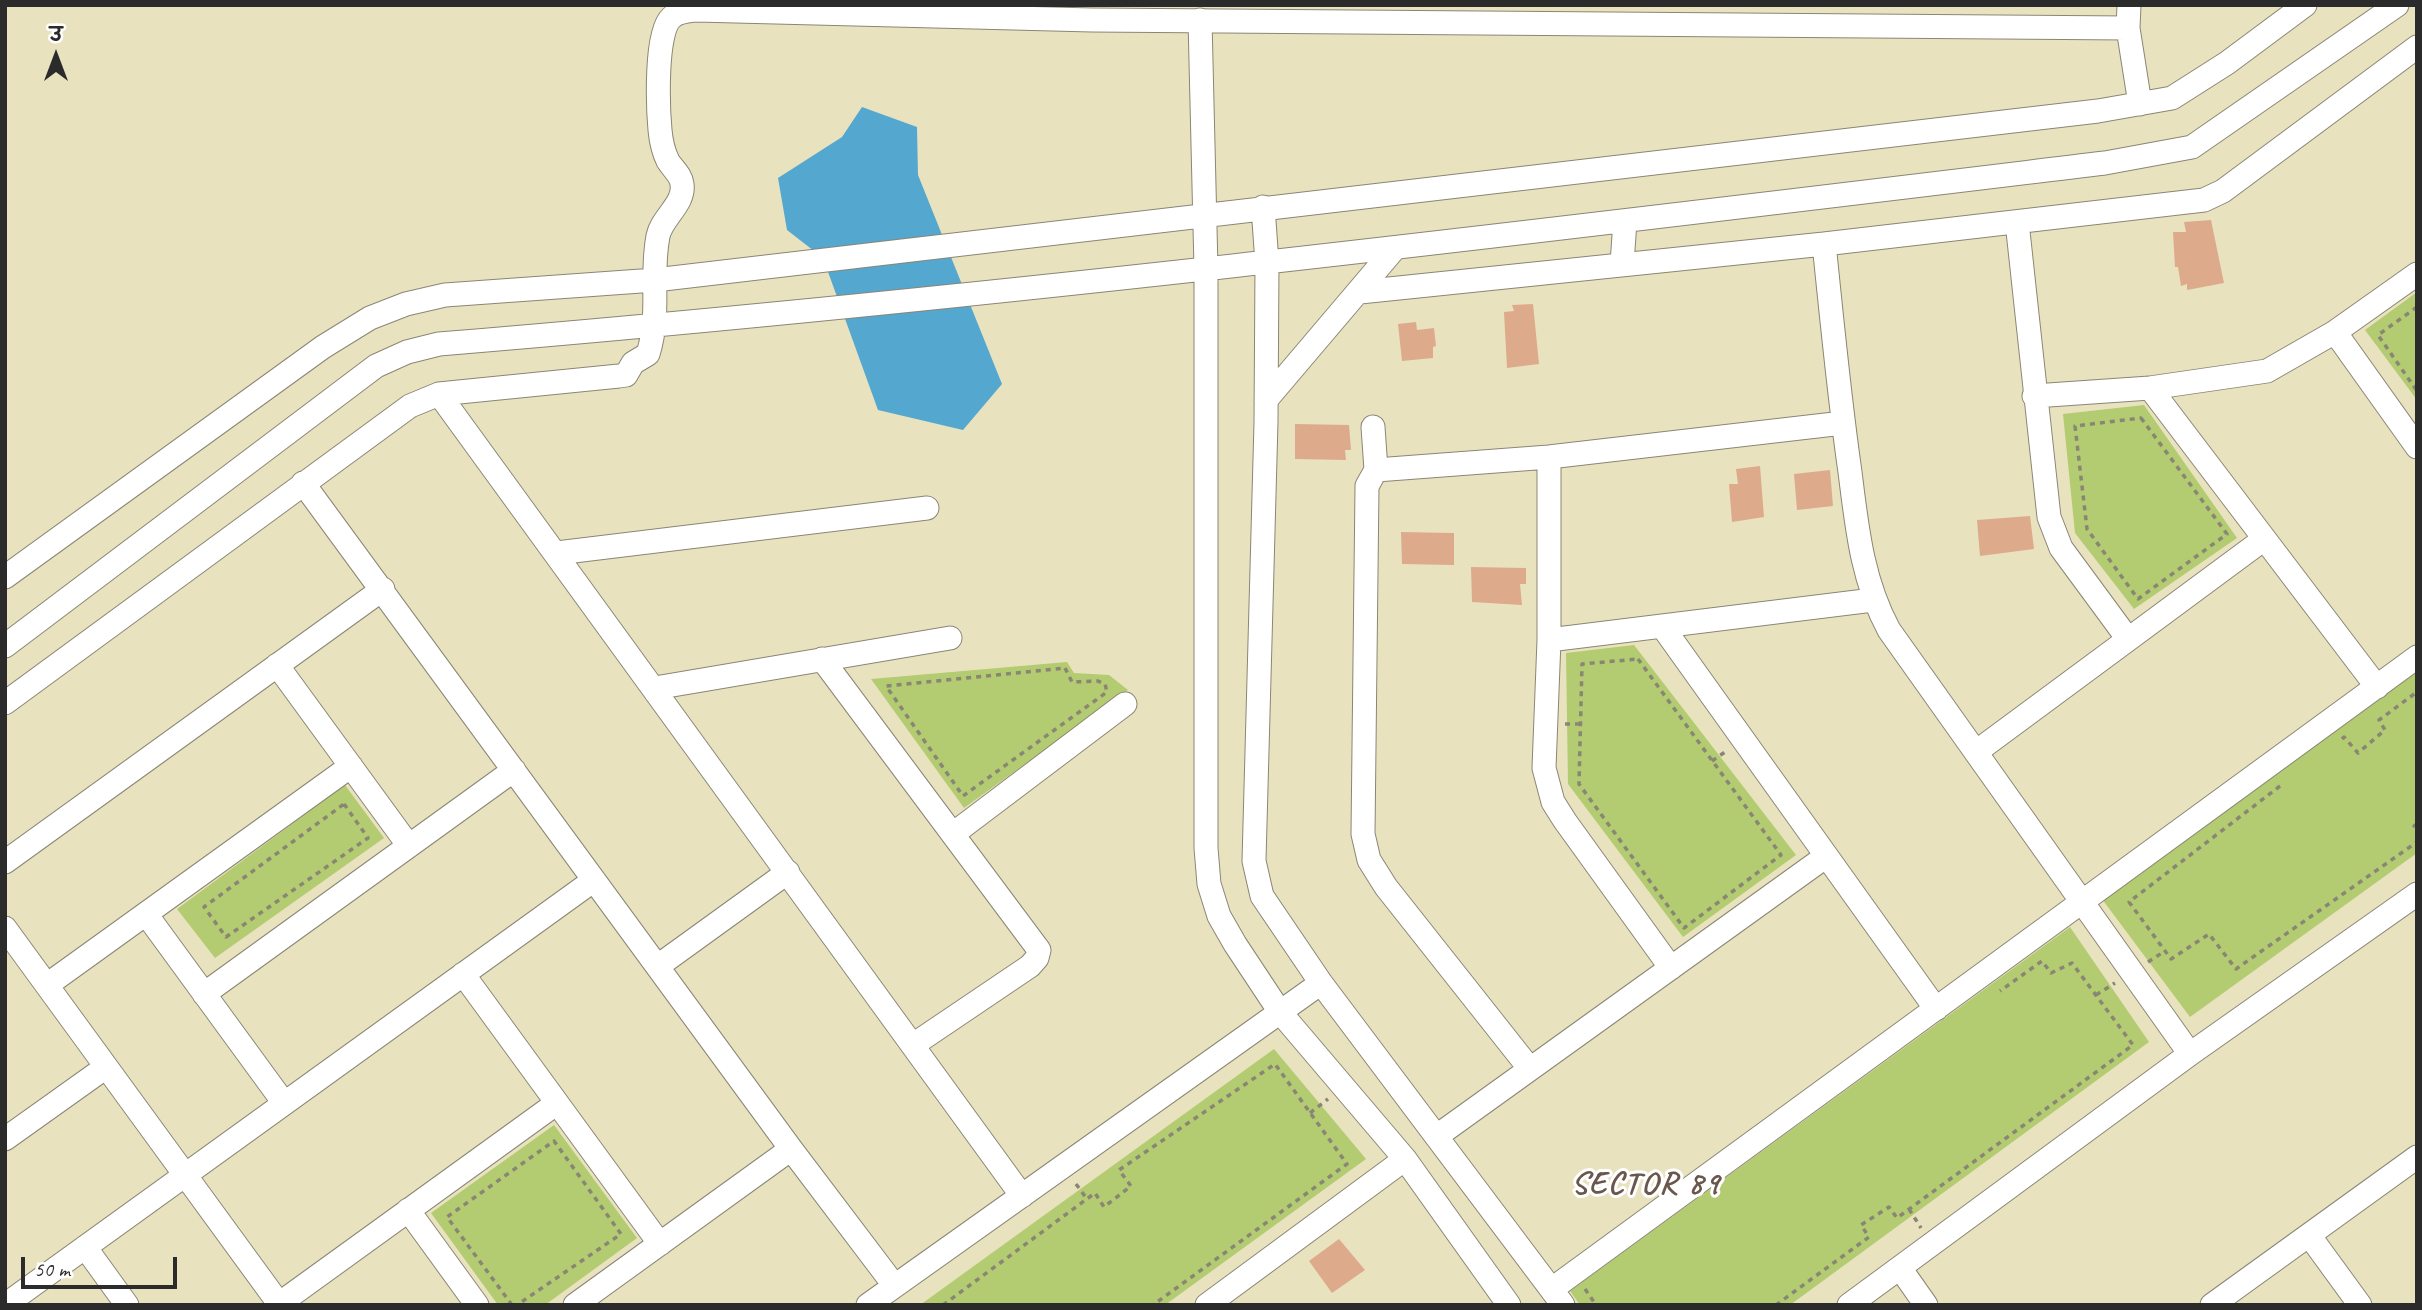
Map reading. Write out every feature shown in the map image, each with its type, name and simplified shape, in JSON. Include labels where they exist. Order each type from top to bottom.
[{"type":"street","points":[[2129,5],[2128,28],[2140,104]]},
{"type":"street","points":[[5,577],[323,347],[370,318],[406,303],[444,295],[655,280],[2098,111],[2172,98],[2305,5]]},
{"type":"street","points":[[5,646],[376,366],[407,352],[439,344],[656,326],[1267,263],[2105,163],[2192,147],[2396,5]]},
{"type":"street","points":[[5,703],[410,406],[439,394],[626,375],[633,363],[648,354],[656,326],[658,234],[664,219],[682,195],[682,184],[662,146],[660,130],[663,36],[671,18],[681,12],[916,10],[1191,15],[1580,13],[1899,17],[2128,28]]},
{"type":"street","points":[[1191,15],[1206,268],[1206,848],[1209,884],[1219,916],[1280,1012],[1405,1159],[1509,1305]]},
{"type":"street","points":[[1360,292],[1824,244],[2204,200],[2223,191],[2417,47]]},
{"type":"street","points":[[1263,207],[1267,263],[1266,400],[1254,861],[1262,896],[1321,983],[1558,1297],[1936,1009],[2417,657]]},
{"type":"street","points":[[1622,264],[1625,221]]},
{"type":"street","points":[[2017,222],[2034,396],[2049,517],[2054,536],[2128,639]]},
{"type":"street","points":[[1824,244],[1843,423],[1863,566],[1873,600],[1889,630],[2190,1054]]},
{"type":"street","points":[[1266,400],[1395,248]]},
{"type":"street","points":[[2034,396],[2150,388],[2267,371],[2336,332],[2417,274]]},
{"type":"street","points":[[2336,332],[2413,435]]},
{"type":"street","points":[[2150,388],[2376,687]]},
{"type":"street","points":[[439,394],[1022,1196]]},
{"type":"street","points":[[1376,470],[1549,457],[1843,423]]},
{"type":"street","points":[[1373,427],[1376,470],[1367,485],[1363,834],[1369,860],[1386,887],[1531,1069]]},
{"type":"street","points":[[1549,457],[1549,640],[1544,768],[1547,786],[1565,821],[1671,968]]},
{"type":"street","points":[[303,483],[791,1149],[894,1284]]},
{"type":"street","points":[[557,554],[928,508]]},
{"type":"street","points":[[1976,752],[2264,538]]},
{"type":"street","points":[[5,862],[383,589]]},
{"type":"street","points":[[1549,640],[1873,600]]},
{"type":"street","points":[[1662,626],[1936,1009]]},
{"type":"street","points":[[655,688],[950,638]]},
{"type":"street","points":[[822,659],[1039,950],[1037,958],[1030,966],[913,1045]]},
{"type":"street","points":[[277,665],[409,846]]},
{"type":"street","points":[[953,834],[1125,704]]},
{"type":"street","points":[[47,985],[351,766]]},
{"type":"street","points":[[204,994],[514,770]]},
{"type":"street","points":[[1437,1136],[1825,857]]},
{"type":"street","points":[[657,966],[788,872]]},
{"type":"street","points":[[5,1305],[594,880]]},
{"type":"street","points":[[1849,1305],[2190,1054],[2417,894]]},
{"type":"street","points":[[146,914],[284,1103]]},
{"type":"street","points":[[5,929],[279,1304],[557,1103]]},
{"type":"street","points":[[463,974],[660,1244]]},
{"type":"street","points":[[868,1305],[1321,983]]},
{"type":"street","points":[[5,1139],[106,1066]]},
{"type":"street","points":[[575,1305],[791,1149]]},
{"type":"street","points":[[2212,1305],[2417,1157]]},
{"type":"street","points":[[1207,1305],[1405,1159]]},
{"type":"street","points":[[408,1210],[477,1305]]},
{"type":"street","points":[[2309,1235],[2360,1305]]},
{"type":"street","points":[[85,1247],[127,1305]]},
{"type":"street","points":[[1900,1268],[1926,1305]]},
{"type":"path","points":[[2417,307],[2378,335],[2417,391]]},
{"type":"path","points":[[2141,418],[2227,534],[2138,598],[2087,529],[2075,426],[2141,418]]},
{"type":"path","points":[[1638,659],[1781,855],[1685,928],[1579,784],[1582,664],[1638,659]]},
{"type":"path","points":[[1065,668],[1072,682],[1098,681],[1105,684],[1107,692],[963,796],[886,685],[1065,668]]},
{"type":"path","points":[[2334,746],[2344,737],[2358,754],[2385,730],[2379,719],[2417,692]]},
{"type":"path","points":[[2291,778],[2129,902],[2171,959],[2209,934],[2236,969],[2417,842]]},
{"type":"path","points":[[344,804],[368,838],[226,937],[204,907],[344,804]]},
{"type":"path","points":[[2417,824],[2414,826],[2417,830]]},
{"type":"path","points":[[1776,1305],[1869,1237],[1861,1225],[1889,1207],[1897,1218],[2133,1045],[2072,962],[2052,973],[2042,961],[1998,993]]},
{"type":"path","points":[[943,1305],[1095,1193],[1104,1207],[1130,1186],[1119,1170],[1275,1064],[1348,1164],[1153,1305]]},
{"type":"path","points":[[554,1141],[621,1234],[515,1305],[447,1217],[554,1141]]},
{"type":"path","points":[[1596,1281],[1584,1289],[1596,1305]]},
{"type":"green space","points":[[2417,292],[2417,400],[2365,330]]},
{"type":"green space","points":[[2144,405],[2237,538],[2134,609],[2075,533],[2063,414]]},
{"type":"green space","points":[[1634,645],[1796,855],[1683,937],[1568,784],[1566,653]]},
{"type":"green space","points":[[1067,662],[1074,673],[1109,675],[1128,690],[964,808],[871,679]]},
{"type":"green space","points":[[2417,669],[2417,853],[2190,1017],[2099,895]]},
{"type":"green space","points":[[345,785],[384,838],[215,958],[177,909]]},
{"type":"green space","points":[[2070,927],[2149,1042],[1790,1305],[1580,1305],[1570,1291]]},
{"type":"green space","points":[[1274,1049],[1366,1159],[1165,1305],[920,1305]]},
{"type":"green space","points":[[554,1125],[637,1238],[545,1305],[498,1305],[431,1213]]},
{"type":"water","points":[[862,107],[917,127],[918,175],[1002,384],[963,430],[878,410],[823,258],[787,230],[778,178],[842,137]]},
{"type":"building","points":[[2211,220],[2224,283],[2187,290],[2187,284],[2181,286],[2178,267],[2175,267],[2173,232],[2186,232],[2184,222]]},
{"type":"building","points":[[1533,304],[1539,364],[1507,368],[1504,312],[1514,311],[1512,305]]},
{"type":"building","points":[[1416,322],[1417,330],[1434,328],[1436,346],[1433,347],[1433,358],[1402,361],[1398,324]]},
{"type":"building","points":[[1295,424],[1349,425],[1351,450],[1345,450],[1346,460],[1295,459]]},
{"type":"building","points":[[1760,466],[1764,517],[1732,522],[1729,484],[1738,484],[1736,469]]},
{"type":"building","points":[[1830,470],[1833,506],[1797,510],[1794,474]]},
{"type":"building","points":[[2030,516],[2034,549],[1980,556],[1977,520]]},
{"type":"building","points":[[1401,532],[1454,533],[1454,565],[1402,564]]},
{"type":"building","points":[[1471,567],[1526,568],[1526,584],[1520,584],[1522,605],[1472,602]]},
{"type":"building","points":[[1339,1239],[1365,1270],[1332,1293],[1309,1261]]},
{"type":"district","name":"SECTOR 89","points":[[1646,1185]]}]
